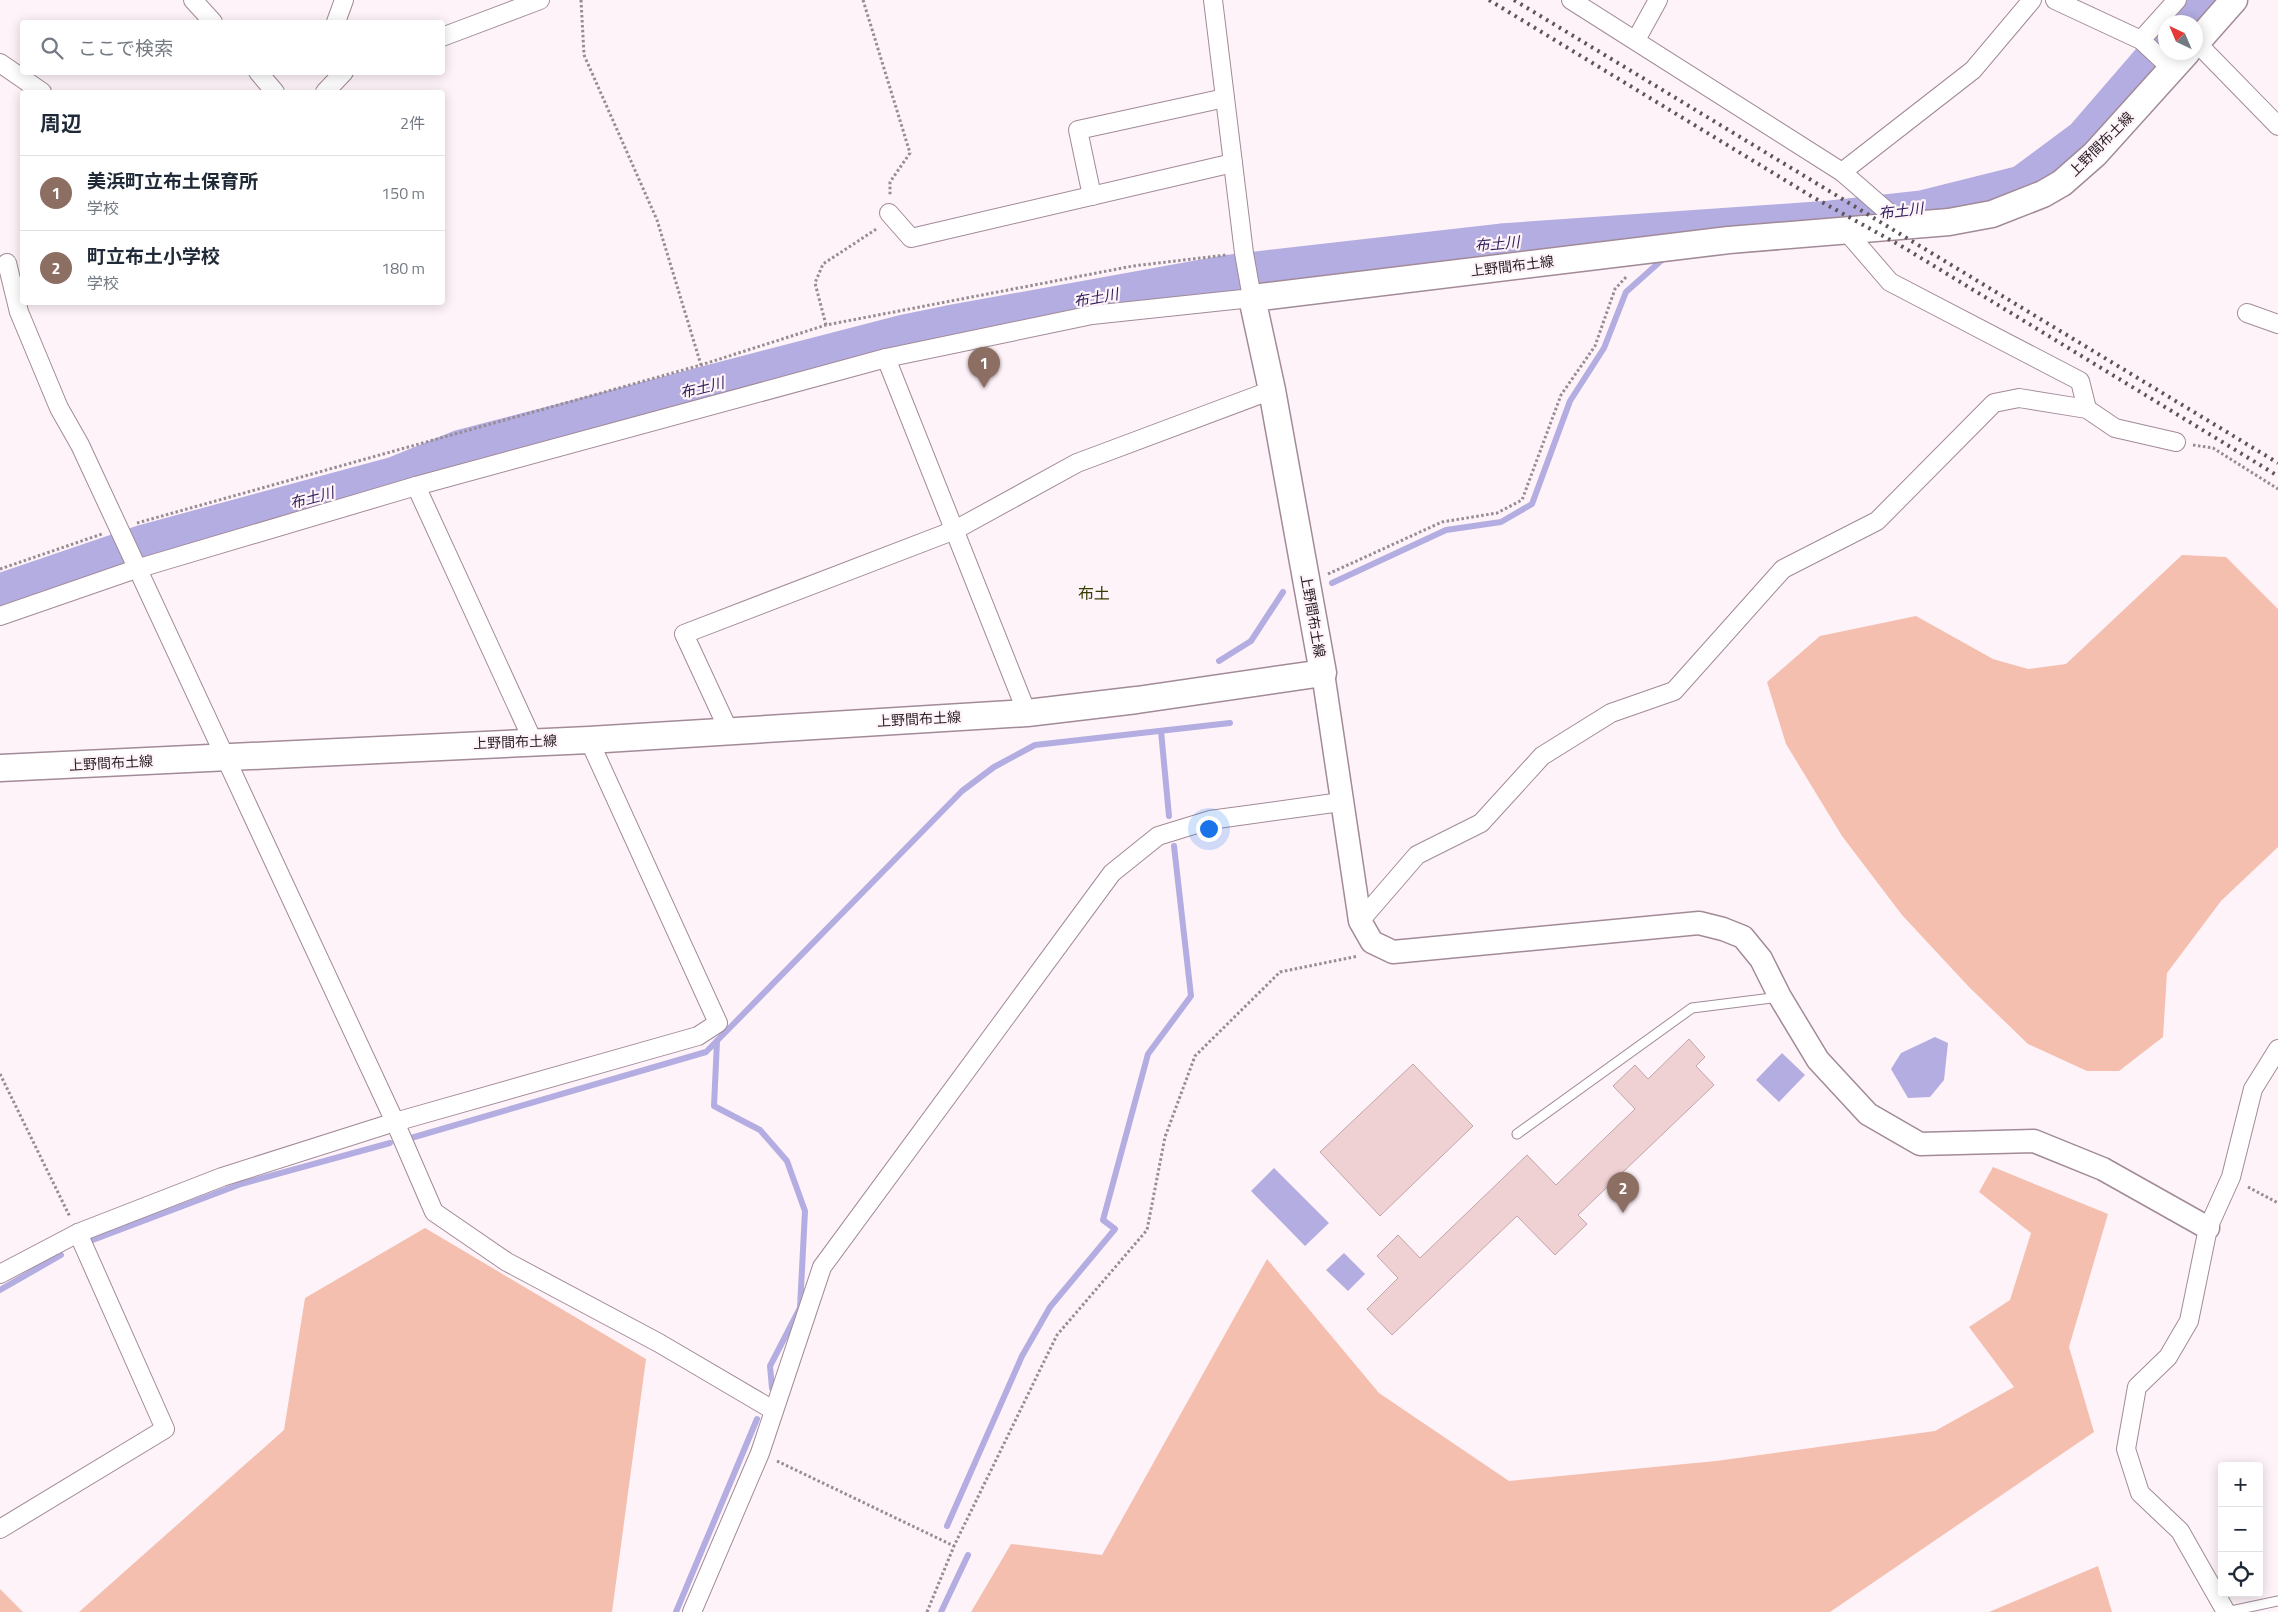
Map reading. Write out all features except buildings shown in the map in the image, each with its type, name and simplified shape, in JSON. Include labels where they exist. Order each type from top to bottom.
[{"type":"main road","name":"上野間布土線","points":[[2203,35],[2234,0]]},
{"type":"main road","name":"上野間布土線","points":[[0,768],[533,741],[589,740],[1027,713],[1137,700],[1323,673],[1272,390],[1251,291],[1729,240],[1949,222],[1992,214],[2043,194],[2062,183],[2095,154],[2181,60]]},
{"type":"street","points":[[193,0],[211,20]]},
{"type":"street","points":[[337,20],[344,0]]},
{"type":"street","points":[[445,36],[540,0]]},
{"type":"street","points":[[0,616],[136,569],[416,486],[886,358],[1092,315],[1251,291],[1244,253],[1213,0]]},
{"type":"street","points":[[1571,0],[1842,172],[1894,218],[1992,214]]},
{"type":"street","points":[[1636,40],[1658,0]]},
{"type":"street","points":[[1842,172],[1972,70],[2032,0]]},
{"type":"street","points":[[2054,0],[2141,40],[2158,44]]},
{"type":"street","points":[[2141,40],[2177,0]]},
{"type":"street","points":[[2198,60],[2278,126]]},
{"type":"street","points":[[0,63],[39,90]]},
{"type":"street","points":[[261,75],[273,90]]},
{"type":"street","points":[[327,90],[340,75]]},
{"type":"street","points":[[1092,196],[1078,130],[1225,98]]},
{"type":"street","points":[[889,213],[911,238],[1233,163]]},
{"type":"street","points":[[1846,231],[1890,282],[2080,381],[2087,409]]},
{"type":"street","points":[[10,262],[18,312],[59,408],[80,445],[136,569],[395,1122],[434,1212],[507,1262],[659,1343],[773,1410]]},
{"type":"street","points":[[2247,313],[2278,324]]},
{"type":"street","points":[[886,358],[1027,713]]},
{"type":"street","points":[[728,730],[684,634],[955,530],[1077,463],[1272,390]]},
{"type":"street","points":[[1360,920],[1417,855],[1481,823],[1542,756],[1611,713],[1674,691],[1783,569],[1877,522],[1994,402],[2019,398],[2087,409],[2115,428],[2176,442]]},
{"type":"street","points":[[416,486],[533,741]]},
{"type":"street","points":[[1323,673],[1360,920],[1372,942],[1393,952],[1699,923],[1724,929],[1743,937],[1761,959],[1780,997],[1818,1060],[1868,1114],[1920,1144],[2034,1141],[2103,1169],[2208,1228]]},
{"type":"street","points":[[0,1274],[78,1233],[222,1177],[395,1122],[698,1036],[718,1023],[589,740]]},
{"type":"street","points":[[692,1612],[760,1453],[822,1267],[1112,873],[1158,836],[1210,820],[1341,802]]},
{"type":"street","points":[[2226,1612],[2180,1531],[2140,1493],[2126,1449],[2137,1387],[2168,1357],[2189,1321],[2208,1228],[2231,1178],[2253,1089],[2278,1049]]},
{"type":"street","points":[[0,1529],[165,1429],[78,1233]]},
{"type":"lane","points":[[1517,1134],[1692,1008],[1780,997]]},
{"type":"lane","points":[[2226,1612],[2278,1601]]},
{"type":"path","points":[[581,0],[584,55],[657,220],[701,365]]},
{"type":"path","points":[[826,325],[815,283],[823,264],[880,226],[889,213],[890,182],[910,153],[864,0]]},
{"type":"path","points":[[1306,579],[1324,576],[1442,522],[1497,513],[1522,500],[1561,396],[1595,346],[1614,289],[1653,249]]},
{"type":"path","points":[[0,569],[118,529],[701,365],[826,325],[1133,266],[1244,253]]},
{"type":"path","points":[[2176,442],[2213,448],[2278,489]]},
{"type":"path","points":[[928,1612],[954,1546],[1057,1335],[1147,1230],[1165,1137],[1195,1056],[1280,972],[1356,958],[1372,942]]},
{"type":"path","points":[[0,1074],[78,1233]]},
{"type":"path","points":[[2231,1178],[2278,1203]]},
{"type":"path","points":[[760,1453],[954,1546]]},
{"type":"shaded area","points":[[2182,555],[2226,557],[2278,609],[2278,847],[2221,901],[2167,973],[2163,1037],[2119,1071],[2087,1071],[2028,1044],[1969,987],[1902,915],[1842,836],[1786,744],[1767,682],[1820,636],[1916,616],[1993,659],[2028,669],[2066,664]]},
{"type":"shaded area","points":[[1935,1037],[1948,1043],[1944,1080],[1930,1097],[1908,1098],[1891,1069],[1901,1053]]},
{"type":"shaded area","points":[[1782,1053],[1805,1075],[1779,1102],[1756,1080]]},
{"type":"shaded area","points":[[1993,1167],[2108,1214],[2069,1347],[2094,1432],[1830,1612],[971,1612],[1011,1544],[1102,1555],[1267,1259],[1379,1393],[1509,1481],[1716,1461],[1935,1431],[2014,1387],[1969,1327],[2010,1300],[2031,1233],[1979,1192]]},
{"type":"shaded area","points":[[1274,1168],[1329,1223],[1305,1246],[1251,1191]]},
{"type":"shaded area","points":[[425,1228],[646,1359],[612,1612],[79,1612],[284,1430],[305,1298]]},
{"type":"shaded area","points":[[1344,1253],[1365,1274],[1348,1291],[1326,1270]]},
{"type":"shaded area","points":[[2098,1566],[2112,1612],[1989,1612]]},
{"type":"shaded area","points":[[0,1589],[23,1612],[0,1612]]},
{"type":"waterway","name":"布土川","points":[[2190,15],[2203,0]]},
{"type":"waterway","name":"布土川","points":[[0,593],[144,544],[395,476],[461,449],[904,334],[948,325],[1230,274],[1501,243],[1831,220],[1922,210],[2022,185],[2084,139],[2158,53]]},
{"type":"waterway","points":[[1332,583],[1446,530],[1501,522],[1532,504],[1570,401],[1604,348],[1626,292],[1663,259]]},
{"type":"waterway","points":[[1219,661],[1251,641],[1283,592]]},
{"type":"waterway","points":[[411,1138],[706,1052],[962,791],[994,767],[1035,745],[1230,723]]},
{"type":"waterway","points":[[1161,731],[1169,816]]},
{"type":"waterway","points":[[947,1526],[1022,1356],[1050,1307],[1115,1229],[1103,1220],[1148,1054],[1191,996],[1174,846]]},
{"type":"waterway","points":[[717,1041],[714,1106],[760,1130],[787,1161],[805,1211],[800,1308],[770,1366],[772,1388]]},
{"type":"waterway","points":[[90,1241],[241,1184],[390,1143]]},
{"type":"waterway","points":[[0,1290],[61,1255]]},
{"type":"waterway","points":[[676,1612],[757,1419]]},
{"type":"waterway","points":[[941,1612],[968,1555]]},
{"type":"railway","points":[[1489,0],[1811,196],[1903,247],[2278,476]]},
{"type":"railway","points":[[1514,0],[2278,463]]},
{"type":"place","name":"美浜町立布土保育所","points":[[984,388]]},
{"type":"place","name":"町立布土小学校","points":[[1623,1213]]},
{"type":"district","name":"布土","points":[[1094,593]]}]
